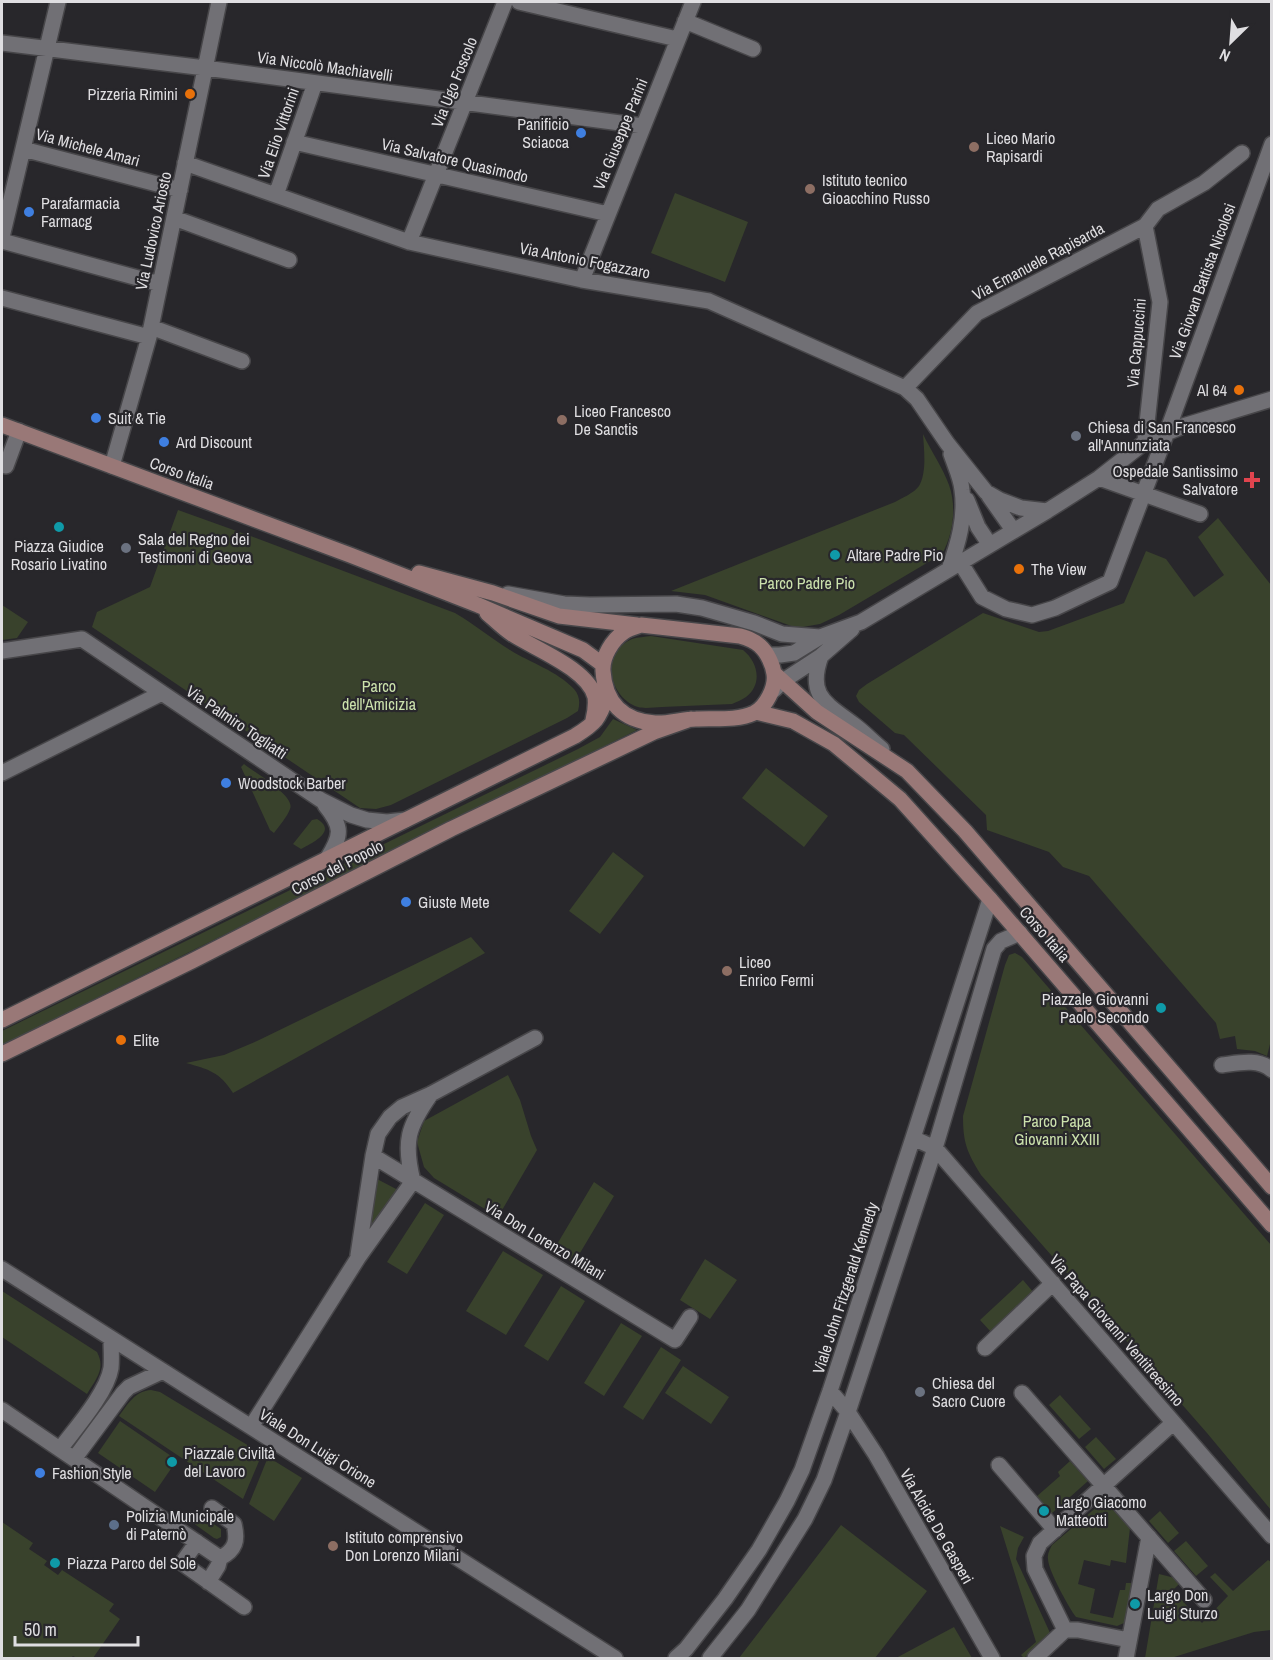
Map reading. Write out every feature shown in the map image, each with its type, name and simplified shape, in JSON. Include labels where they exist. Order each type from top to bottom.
[{"type":"main road","name":"Corso Italia","points":[[2,425],[350,555]]},
{"type":"main road","points":[[350,555],[493,592],[559,616],[752,639],[768,655],[779,678],[765,703],[756,712],[745,716],[656,723],[641,720],[619,710],[607,696]]},
{"type":"main road","points":[[350,555],[575,646],[602,664]]},
{"type":"main road","points":[[478,605],[509,633],[567,666],[588,683],[594,695],[596,708],[592,726]]},
{"type":"main road","points":[[592,726],[601,714],[607,696],[602,664],[608,650],[624,632],[640,625]]},
{"type":"main road","name":"Corso Italia","points":[[779,678],[818,712],[907,771],[965,831],[1272,1187]]},
{"type":"main road","name":"Corso Italia","points":[[756,712],[793,721],[834,744],[900,799],[1020,933],[1272,1225]]},
{"type":"main road","name":"Corso del Popolo","points":[[2,1053],[192,961],[451,829],[654,732],[691,719]]},
{"type":"main road","name":"Corso del Popolo","points":[[2,1020],[576,736],[592,726]]},
{"type":"street","points":[[2,237],[7,191],[23,149],[58,2]]},
{"type":"street","name":"Via Ludovico Ariosto","points":[[112,466],[150,332],[219,2]]},
{"type":"street","name":"Via Ugo Foscolo","points":[[409,242],[505,2]]},
{"type":"street","points":[[519,2],[677,39]]},
{"type":"street","name":"Via Giuseppe Parini","points":[[582,280],[693,2]]},
{"type":"street","points":[[685,21],[753,50]]},
{"type":"street","name":"Via Niccolò Machiavelli","points":[[2,43],[643,126]]},
{"type":"street","name":"Via Elio Vittorini","points":[[276,195],[315,82]]},
{"type":"street","name":"Via Salvatore Quasimodo","points":[[294,142],[608,214]]},
{"type":"street","name":"Via Giovan Battista Nicolosi","points":[[955,566],[982,597],[1006,609],[1032,615],[1048,611],[1110,582],[1272,144]]},
{"type":"street","name":"Via Michele Amari","points":[[23,149],[180,190]]},
{"type":"street","points":[[1145,226],[1158,209],[1204,183],[1242,153]]},
{"type":"street","name":"Via Antonio Fogazzaro","points":[[186,163],[409,242],[582,280],[709,301],[905,388],[917,399],[947,442]]},
{"type":"street","points":[[174,218],[289,260]]},
{"type":"street","name":"Via Emanuele Rapisarda","points":[[905,388],[977,313],[1145,226]]},
{"type":"street","name":"Via Cappuccini","points":[[1145,226],[1160,302],[1145,442]]},
{"type":"street","points":[[2,242],[160,284]]},
{"type":"street","points":[[2,298],[150,332],[242,361]]},
{"type":"street","points":[[768,655],[795,653],[820,637],[861,621],[1047,511],[1099,478],[1145,442],[1167,432],[1272,399]]},
{"type":"street","points":[[2,464],[6,466],[19,431]]},
{"type":"street","points":[[947,442],[962,489],[978,527],[990,545]]},
{"type":"street","points":[[947,442],[1013,530]]},
{"type":"street","points":[[1099,478],[1200,514]]},
{"type":"street","points":[[955,566],[964,516],[962,489]]},
{"type":"street","points":[[986,492],[1000,500],[1021,507],[1047,511]]},
{"type":"street","points":[[493,592],[564,604],[676,604],[702,608],[754,623],[782,634],[820,637]]},
{"type":"street","points":[[779,678],[821,656],[861,621]]},
{"type":"street","points":[[2,651],[82,639],[162,693]]},
{"type":"street","points":[[821,656],[816,671],[816,684],[827,706],[855,726],[907,771]]},
{"type":"street","name":"Via Palmiro Togliatti","points":[[2,772],[162,693],[321,800]]},
{"type":"street","points":[[321,800],[367,820],[387,822],[406,820]]},
{"type":"street","points":[[321,800],[339,827],[339,836],[327,859]]},
{"type":"street","name":"Viale John Fitzgerald Kennedy","points":[[676,1659],[686,1649],[759,1550],[802,1470],[914,1138],[990,899]]},
{"type":"street","points":[[710,1659],[748,1610],[805,1520],[824,1480],[935,1148],[994,949],[1001,941],[1020,933]]},
{"type":"street","points":[[358,1258],[373,1156],[378,1134],[390,1117],[402,1107],[431,1094],[534,1038]]},
{"type":"street","points":[[1222,1065],[1260,1063],[1272,1070]]},
{"type":"street","points":[[251,1427],[358,1258],[413,1180],[408,1160],[411,1128],[418,1112],[431,1094]]},
{"type":"street","points":[[914,1138],[935,1148]]},
{"type":"street","name":"Via Papa Giovanni Ventitreesimo","points":[[935,1148],[1272,1536]]},
{"type":"street","name":"Via Don Lorenzo Milani","points":[[373,1156],[675,1341],[690,1317]]},
{"type":"street","name":"Viale Don Luigi Orione","points":[[2,1269],[615,1659]]},
{"type":"street","points":[[985,1348],[1053,1283]]},
{"type":"street","points":[[60,1449],[100,1394],[108,1377],[111,1367],[111,1339]]},
{"type":"street","points":[[74,1459],[129,1387],[163,1371]]},
{"type":"street","name":"Via Alcide De Gasperi","points":[[830,1391],[848,1412],[876,1455],[992,1659]]},
{"type":"street","points":[[1022,1393],[1204,1600]]},
{"type":"street","points":[[2,1410],[220,1558]]},
{"type":"street","points":[[81,1420],[95,1430]]},
{"type":"street","points":[[1065,1630],[1035,1569],[1034,1556],[1040,1543],[1173,1423]]},
{"type":"street","points":[[999,1465],[1055,1530]]},
{"type":"street","points":[[208,1582],[220,1558],[234,1548],[237,1541],[234,1524],[212,1508]]},
{"type":"street","points":[[1126,1659],[1149,1537]]},
{"type":"street","points":[[197,1542],[182,1563],[244,1607]]},
{"type":"street","points":[[1035,1659],[1065,1630],[1078,1630],[1130,1640]]},
{"type":"green space","points":[[675,193],[748,222],[725,282],[651,253]]},
{"type":"green space","name":"Parco Padre Pio","points":[[923,434],[944,472],[953,502],[953,521],[942,554],[839,615],[820,624],[797,628],[705,595],[671,591],[895,502],[911,493],[922,480]]},
{"type":"green space","name":"Parco dell'Amicizia","points":[[178,510],[455,613],[510,650],[552,672],[567,683],[577,694],[578,711],[391,805],[376,809],[360,808],[92,627],[97,612],[150,587]]},
{"type":"green space","points":[[1218,518],[1271,585],[1272,1045],[1270,1044],[1267,1056],[1255,1051],[1237,1049],[1235,1036],[1220,1039],[1216,1023],[1089,876],[1063,867],[1049,852],[987,830],[986,815],[904,735],[895,733],[859,702],[856,696],[859,690],[867,684],[983,613],[1039,632],[1048,631],[1124,603],[1146,551],[1166,559],[1194,597],[1224,575],[1198,537]]},
{"type":"green space","points":[[2,605],[28,622],[17,638],[2,640]]},
{"type":"green space","points":[[651,636],[743,650],[755,667],[755,686],[746,697],[732,704],[638,707],[628,702],[614,685],[612,664],[615,654],[622,645],[632,639]]},
{"type":"green space","points":[[613,719],[637,730],[2,1045],[2,1031],[578,749],[600,737]]},
{"type":"green space","points":[[244,764],[281,791],[290,804],[289,812],[274,833],[270,830],[241,767]]},
{"type":"green space","points":[[766,768],[828,816],[804,847],[742,798]]},
{"type":"green space","points":[[317,819],[323,823],[325,828],[321,836],[301,849],[293,844],[312,820]]},
{"type":"green space","points":[[613,852],[644,876],[600,934],[569,911]]},
{"type":"green space","points":[[471,937],[485,953],[233,1093],[213,1072],[186,1063],[224,1055],[257,1041]]},
{"type":"green space","name":"Parco Papa Giovanni XXIII","points":[[1015,953],[1022,957],[1271,1245],[1271,1510],[1207,1433],[981,1175],[969,1153],[965,1140],[963,1116],[1005,965],[1009,955]]},
{"type":"green space","points":[[508,1075],[520,1100],[537,1150],[498,1217],[434,1178],[424,1167],[417,1142],[424,1121]]},
{"type":"green space","points":[[377,1179],[398,1190],[370,1232]]},
{"type":"green space","points":[[594,1182],[614,1196],[574,1263],[553,1251]]},
{"type":"green space","points":[[425,1203],[444,1215],[407,1274],[387,1262]]},
{"type":"green space","points":[[503,1251],[543,1275],[506,1335],[466,1311]]},
{"type":"green space","points":[[705,1259],[737,1280],[710,1319],[680,1300]]},
{"type":"green space","points":[[1023,1280],[1034,1293],[991,1332],[980,1320]]},
{"type":"green space","points":[[561,1286],[585,1301],[548,1361],[524,1346]]},
{"type":"green space","points":[[2,1291],[97,1352],[100,1358],[100,1369],[87,1394],[2,1337]]},
{"type":"green space","points":[[621,1323],[642,1336],[604,1396],[584,1383]]},
{"type":"green space","points":[[661,1347],[681,1360],[643,1420],[623,1407]]},
{"type":"green space","points":[[683,1366],[729,1397],[711,1424],[665,1393]]},
{"type":"green space","points":[[151,1390],[160,1392],[262,1454],[243,1499],[119,1416],[136,1396]]},
{"type":"green space","points":[[1060,1395],[1091,1429],[1079,1439],[1049,1405]]},
{"type":"green space","points":[[120,1421],[177,1460],[155,1492],[98,1453]]},
{"type":"green space","points":[[1096,1437],[1116,1459],[1104,1469],[1085,1447]]},
{"type":"green space","points":[[268,1457],[302,1478],[274,1521],[249,1504]]},
{"type":"green space","points":[[1070,1461],[1088,1481],[1051,1514],[1036,1497],[1060,1476],[1058,1472]]},
{"type":"green space","points":[[1105,1500],[1130,1528],[1126,1563],[1111,1560],[1110,1566],[1084,1560],[1078,1584],[1095,1589],[1090,1613],[1113,1618],[1120,1590],[1125,1590],[1126,1583],[1134,1583],[1127,1620],[1117,1626],[1076,1617],[1055,1580],[1048,1557],[1052,1545]]},
{"type":"green space","points":[[195,1511],[221,1529],[221,1537],[214,1538],[189,1520]]},
{"type":"green space","points":[[1160,1511],[1179,1533],[1168,1543],[1149,1521]]},
{"type":"green space","points":[[2,1522],[33,1543],[29,1549],[47,1561],[44,1565],[58,1575],[62,1570],[114,1604],[109,1611],[120,1619],[93,1658],[73,1656],[71,1658],[2,1658]]},
{"type":"green space","points":[[841,1525],[927,1591],[875,1658],[739,1658]]},
{"type":"green space","points":[[1000,1526],[1024,1537],[1018,1548],[1016,1559],[1051,1635],[1024,1658],[1021,1655],[1036,1642]]},
{"type":"green space","points":[[1186,1541],[1208,1566],[1196,1576],[1174,1551]]},
{"type":"green space","points":[[1268,1560],[1271,1562],[1271,1630],[1254,1632],[1171,1658],[1145,1658],[1159,1574],[1175,1578],[1180,1583],[1173,1590],[1202,1623],[1228,1596],[1210,1577],[1215,1573],[1233,1591]]},
{"type":"green space","points":[[954,1627],[972,1658],[896,1658]]},
{"type":"place","name":"Pizzeria Rimini","points":[[190,94]]},
{"type":"place","name":"Panificio Sciacca","points":[[581,133]]},
{"type":"place","name":"Liceo Mario Rapisardi","points":[[974,147]]},
{"type":"place","name":"Istituto tecnico Gioacchino Russo","points":[[810,189]]},
{"type":"place","name":"Parafarmacia Farmacg","points":[[29,212]]},
{"type":"place","name":"Al 64","points":[[1239,390]]},
{"type":"place","name":"Suit & Tie","points":[[96,418]]},
{"type":"place","name":"Liceo Francesco De Sanctis","points":[[562,420]]},
{"type":"place","name":"Chiesa di San Francesco all'Annunziata","points":[[1076,436]]},
{"type":"place","name":"Ard Discount","points":[[164,442]]},
{"type":"place","name":"Ospedale Santissimo Salvatore","points":[[1252,480]]},
{"type":"place","name":"Piazza Giudice Rosario Livatino","points":[[59,527]]},
{"type":"place","name":"Sala del Regno dei Testimoni di Geova","points":[[126,548]]},
{"type":"place","name":"Altare Padre Pio","points":[[835,555]]},
{"type":"place","name":"The View","points":[[1019,569]]},
{"type":"place","name":"Woodstock Barber","points":[[226,783]]},
{"type":"place","name":"Giuste Mete","points":[[406,902]]},
{"type":"place","name":"Liceo Enrico Fermi","points":[[727,971]]},
{"type":"place","name":"Piazzale Giovanni Paolo Secondo","points":[[1161,1008]]},
{"type":"place","name":"Elite","points":[[121,1040]]},
{"type":"place","name":"Chiesa del Sacro Cuore","points":[[920,1392]]},
{"type":"place","name":"Piazzale Civiltà del Lavoro","points":[[172,1462]]},
{"type":"place","name":"Fashion Style","points":[[40,1473]]},
{"type":"place","name":"Largo Giacomo Matteotti","points":[[1044,1511]]},
{"type":"place","name":"Polizia Municipale di Paternò","points":[[114,1525]]},
{"type":"place","name":"Istituto comprensivo Don Lorenzo Milani","points":[[333,1546]]},
{"type":"place","name":"Piazza Parco del Sole","points":[[55,1563]]},
{"type":"place","name":"Largo Don Luigi Sturzo","points":[[1135,1604]]}]
